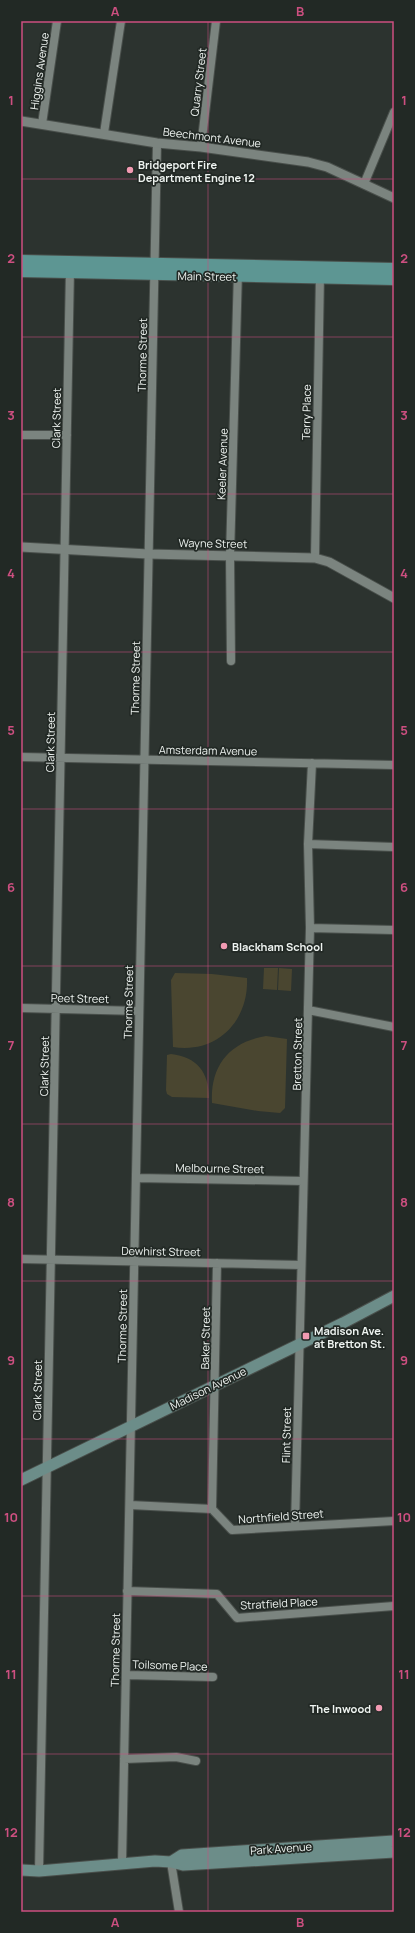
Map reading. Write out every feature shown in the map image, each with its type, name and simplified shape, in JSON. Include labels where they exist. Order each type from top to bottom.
[{"type":"main road","name":"Main Street","points":[[21,261],[70,267],[238,271],[320,272],[394,269]]},
{"type":"main road","name":"Main Street","points":[[21,271],[70,267]]},
{"type":"main road","name":"Main Street","points":[[320,272],[394,279]]},
{"type":"main road","name":"Madison Avenue","points":[[21,1480],[299,1345],[394,1296]]},
{"type":"main road","name":"Park Avenue","points":[[171,1862],[182,1855],[394,1842]]},
{"type":"main road","name":"Park Avenue","points":[[28,1871],[122,1863],[171,1862],[183,1865],[394,1852]]},
{"type":"street","name":"Higgins Avenue","points":[[42,124],[57,21]]},
{"type":"street","points":[[104,133],[121,21]]},
{"type":"street","name":"Quarry Street","points":[[201,147],[216,21]]},
{"type":"street","points":[[364,184],[394,112]]},
{"type":"street","name":"Beechmont Avenue","points":[[21,121],[104,133],[157,143],[201,147],[308,162],[327,167],[394,198]]},
{"type":"street","name":"Thorme Street","points":[[122,1863],[157,143]]},
{"type":"street","name":"Clark Street","points":[[28,1871],[46,1468],[70,267]]},
{"type":"street","name":"Keeler Avenue","points":[[231,662],[230,556],[238,271]]},
{"type":"street","name":"Terry Place","points":[[315,558],[320,272]]},
{"type":"street","points":[[21,435],[67,435]]},
{"type":"street","name":"Wayne Street","points":[[21,547],[148,554],[315,558],[328,562],[394,598]]},
{"type":"street","name":"Amsterdam Avenue","points":[[21,757],[394,765]]},
{"type":"street","name":"Bretton Street","points":[[299,1345],[310,928],[308,844],[312,763]]},
{"type":"street","points":[[308,844],[394,847]]},
{"type":"street","points":[[310,928],[394,930]]},
{"type":"street","name":"Peet Street","points":[[21,1008],[139,1011]]},
{"type":"street","points":[[308,1010],[394,1027]]},
{"type":"street","name":"Melbourne Street","points":[[136,1178],[303,1181]]},
{"type":"street","name":"Dewhirst Street","points":[[21,1259],[301,1265]]},
{"type":"street","name":"Baker Street","points":[[212,1509],[217,1263]]},
{"type":"street","name":"Flint Street","points":[[295,1526],[299,1345]]},
{"type":"street","points":[[130,1505],[212,1509]]},
{"type":"street","name":"Northfield Street","points":[[212,1509],[232,1530],[394,1521]]},
{"type":"street","name":"Stratfield Place","points":[[127,1591],[217,1594],[237,1618],[394,1606]]},
{"type":"street","name":"Toilsome Place","points":[[126,1675],[214,1678]]},
{"type":"street","points":[[124,1759],[176,1757],[196,1761]]},
{"type":"street","points":[[171,1862],[179,1912]]},
{"type":"shaded area","points":[[264,968],[278,968],[277,990],[263,989]]},
{"type":"shaded area","points":[[279,968],[292,969],[291,991],[278,990]]},
{"type":"shaded area","points":[[175,973],[212,974],[247,978],[246,994],[236,1021],[216,1040],[189,1048],[173,1047],[171,980]]},
{"type":"shaded area","points":[[266,1036],[287,1039],[285,1108],[280,1113],[258,1111],[212,1103],[214,1078],[218,1067],[224,1058],[232,1050],[242,1044],[253,1039]]},
{"type":"shaded area","points":[[171,1054],[188,1058],[200,1067],[207,1081],[209,1098],[172,1097],[167,1094],[167,1055]]},
{"type":"place","name":"Bridgeport Fire Department Engine 12","points":[[130,170]]},
{"type":"place","name":"Blackham School","points":[[224,946]]},
{"type":"place","name":"Madison Ave. at Bretton St.","points":[[306,1336]]},
{"type":"place","name":"The Inwood","points":[[379,1708]]}]
